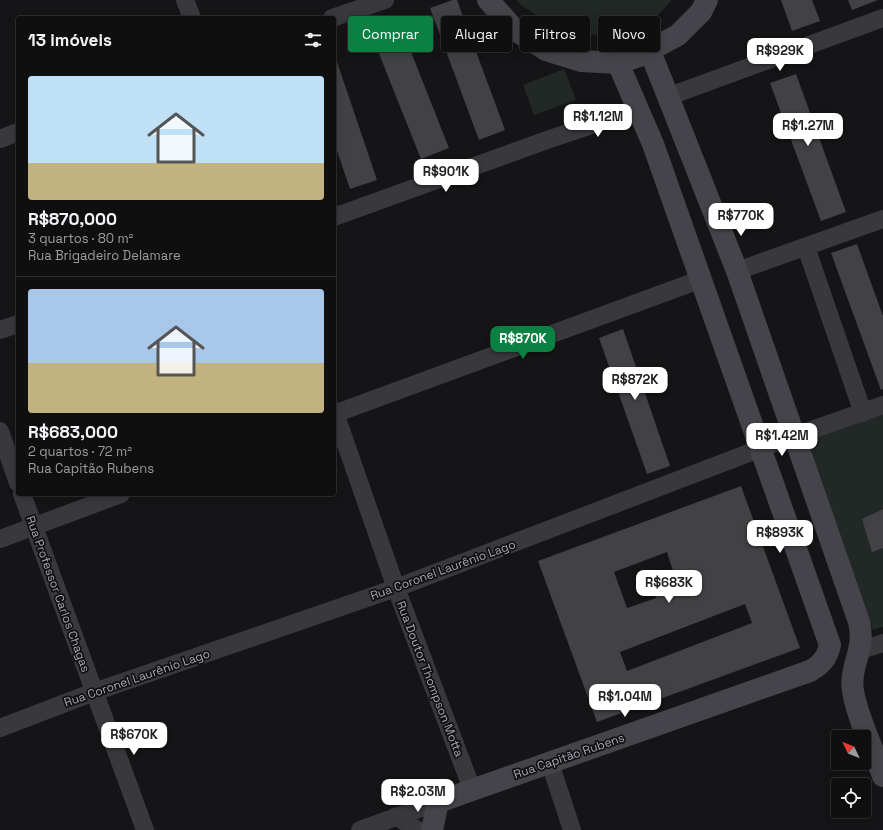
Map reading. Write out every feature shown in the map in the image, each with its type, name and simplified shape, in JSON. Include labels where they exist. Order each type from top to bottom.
[{"type":"main road","points":[[488,0],[515,30],[546,50],[581,61],[618,63],[647,52]]},
{"type":"main road","points":[[660,45],[678,35],[701,12],[707,0]]},
{"type":"main road","points":[[650,52],[736,272],[859,622],[862,633],[861,650],[854,668],[853,692],[883,776]]},
{"type":"main road","points":[[618,63],[640,109],[702,279],[761,449]]},
{"type":"main road","name":"Rua Capitão Rubens","points":[[438,802],[810,671],[819,666],[827,657],[830,645],[761,449]]},
{"type":"main road","points":[[432,830],[438,802]]},
{"type":"street","points":[[185,0],[191,16]]},
{"type":"street","points":[[336,17],[385,0]]},
{"type":"street","points":[[667,97],[883,18]]},
{"type":"street","points":[[336,216],[547,140],[640,109]]},
{"type":"street","points":[[0,139],[16,133]]},
{"type":"street","points":[[736,272],[883,219]]},
{"type":"street","points":[[806,247],[863,413]]},
{"type":"street","points":[[336,411],[702,279]]},
{"type":"street","points":[[0,330],[16,325]]},
{"type":"street","name":"Rua Coronel Laurênio Lago","points":[[0,728],[94,692],[396,588],[761,449],[883,405]]},
{"type":"street","name":"Rua Doutor Thompson Motta","points":[[336,418],[396,588],[472,789]]},
{"type":"street","points":[[0,431],[16,477]]},
{"type":"street","name":"Rua Professor Carlos Chagas","points":[[23,496],[145,830]]},
{"type":"street","points":[[0,539],[116,496]]},
{"type":"street","points":[[861,650],[883,643]]},
{"type":"street","points":[[550,763],[572,830]]},
{"type":"street","name":"Rua Capitão Rubens","points":[[360,830],[438,802]]},
{"type":"street","points":[[396,816],[417,830]]},
{"type":"shaded area","points":[[517,0],[672,0],[659,14],[655,16],[598,16],[598,34],[590,35],[590,16],[537,16],[521,5]]},
{"type":"shaded area","points":[[564,69],[576,100],[534,115],[523,85]]},
{"type":"shaded area","points":[[883,413],[883,627],[873,630],[802,442]]},
{"type":"building","points":[[457,0],[463,16],[441,16],[441,38],[430,8]]},
{"type":"building","points":[[781,0],[812,0],[820,21],[792,31]]},
{"type":"building","points":[[848,0],[878,0],[852,10]]},
{"type":"building","points":[[378,52],[411,52],[449,148],[421,159]]},
{"type":"building","points":[[446,52],[476,52],[505,130],[479,140]]},
{"type":"building","points":[[336,59],[377,180],[350,189],[336,148]]},
{"type":"building","points":[[796,74],[846,212],[821,221],[770,83]]},
{"type":"building","points":[[857,244],[883,316],[883,389],[881,390],[831,253]]},
{"type":"building","points":[[623,329],[670,466],[647,474],[599,338]]},
{"type":"building","points":[[741,486],[800,648],[597,722],[538,561]],"holes":[[[667,552],[673,571],[650,580],[656,598],[627,608],[614,572]],[[745,604],[752,623],[627,671],[620,652]]]},
{"type":"building","points":[[883,509],[883,548],[872,552],[862,519]]}]
